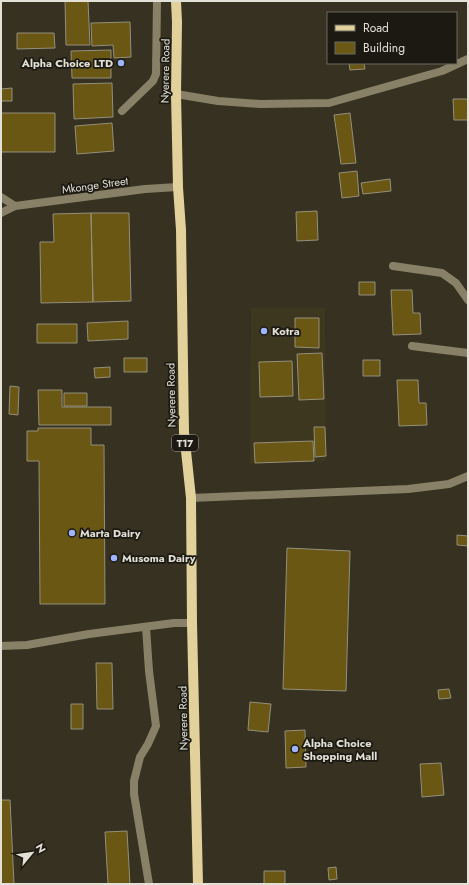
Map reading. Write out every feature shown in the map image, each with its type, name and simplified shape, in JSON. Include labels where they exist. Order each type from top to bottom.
[{"type":"main road","name":"Nyerere Road","points":[[176,1],[176,94],[178,187],[181,230],[184,432],[191,498],[192,623],[198,884]]},
{"type":"street","points":[[122,112],[153,81],[156,74],[157,1]]},
{"type":"street","points":[[176,94],[218,101],[260,104],[329,103],[442,71],[468,59]]},
{"type":"street","name":"Mkonge Street","points":[[1,213],[15,206],[145,189],[178,187]]},
{"type":"street","points":[[1,196],[15,206]]},
{"type":"street","points":[[393,266],[442,273],[456,283],[468,300]]},
{"type":"street","points":[[412,346],[468,353]]},
{"type":"street","points":[[191,498],[408,489],[449,484],[468,476]]},
{"type":"street","points":[[1,646],[27,644],[174,623],[192,623]]},
{"type":"street","points":[[146,627],[156,726],[140,757],[134,781],[134,794],[149,884]]},
{"type":"shaded area","points":[[251,308],[325,308],[326,461],[250,464]]},
{"type":"building","points":[[65,1],[88,1],[90,45],[66,45]]},
{"type":"building","points":[[130,22],[131,57],[114,58],[113,45],[92,46],[91,23]]},
{"type":"building","points":[[17,33],[54,33],[55,48],[17,49]]},
{"type":"building","points":[[111,50],[111,78],[72,78],[71,51]]},
{"type":"building","points":[[349,64],[364,64],[365,69],[350,70]]},
{"type":"building","points":[[112,83],[113,117],[74,119],[73,84]]},
{"type":"building","points":[[12,88],[12,101],[1,101],[1,89]]},
{"type":"building","points":[[453,99],[468,99],[468,120],[454,120]]},
{"type":"building","points":[[1,113],[55,113],[55,152],[1,152]]},
{"type":"building","points":[[350,113],[356,163],[341,164],[334,115]]},
{"type":"building","points":[[112,123],[114,151],[77,154],[75,126]]},
{"type":"building","points":[[357,171],[359,196],[342,198],[339,173]]},
{"type":"building","points":[[390,179],[391,191],[363,194],[361,183]]},
{"type":"building","points":[[317,211],[318,240],[297,241],[296,212]]},
{"type":"building","points":[[91,213],[129,213],[131,301],[93,302]]},
{"type":"building","points":[[91,213],[93,302],[41,303],[40,242],[54,242],[53,214]]},
{"type":"building","points":[[359,282],[375,282],[375,295],[359,295]]},
{"type":"building","points":[[391,290],[412,290],[413,313],[420,313],[421,334],[393,335]]},
{"type":"building","points":[[295,318],[319,318],[319,348],[295,347]]},
{"type":"building","points":[[128,321],[128,339],[88,341],[87,323]]},
{"type":"building","points":[[37,324],[77,324],[77,343],[37,343]]},
{"type":"building","points":[[322,353],[324,399],[299,400],[297,354]]},
{"type":"building","points":[[124,358],[147,358],[147,372],[124,372]]},
{"type":"building","points":[[363,360],[380,360],[380,376],[363,376]]},
{"type":"building","points":[[292,361],[293,396],[260,397],[259,362]]},
{"type":"building","points":[[110,367],[110,377],[95,378],[94,368]]},
{"type":"building","points":[[397,380],[418,380],[419,403],[426,403],[427,425],[399,426]]},
{"type":"building","points":[[10,386],[19,387],[18,415],[9,414]]},
{"type":"building","points":[[38,390],[62,390],[62,407],[111,407],[111,425],[39,425]]},
{"type":"building","points":[[64,393],[87,393],[87,406],[64,406]]},
{"type":"building","points":[[314,427],[325,427],[326,456],[315,457]]},
{"type":"building","name":"Marta Dairy","points":[[38,428],[91,428],[91,445],[104,445],[105,604],[40,604],[39,461],[27,461],[27,431],[38,431]]},
{"type":"building","points":[[313,441],[314,461],[255,463],[254,443]]},
{"type":"building","points":[[457,535],[468,536],[468,546],[457,545]]},
{"type":"building","points":[[287,548],[350,551],[346,691],[283,689]]},
{"type":"building","points":[[96,663],[112,663],[113,709],[97,709]]},
{"type":"building","points":[[449,689],[451,698],[439,699],[438,690]]},
{"type":"building","points":[[250,702],[271,704],[268,732],[248,730]]},
{"type":"building","points":[[71,704],[83,704],[83,729],[71,729]]},
{"type":"building","name":"Alpha Choice Shopping Mall","points":[[305,730],[306,767],[286,768],[285,731]]},
{"type":"building","points":[[441,763],[444,795],[422,797],[420,764]]},
{"type":"building","points":[[1,800],[10,800],[14,884],[1,884]]},
{"type":"building","points":[[127,831],[130,884],[108,884],[105,832]]},
{"type":"building","points":[[336,867],[337,879],[329,880],[328,868]]},
{"type":"building","points":[[264,871],[285,871],[285,884],[264,884]]},
{"type":"place","name":"Alpha Choice LTD","points":[[121,63]]},
{"type":"place","name":"Kotra","points":[[264,331]]},
{"type":"place","name":"Marta Dairy","points":[[72,533]]},
{"type":"place","name":"Musoma Dairy","points":[[114,558]]},
{"type":"place","name":"Alpha Choice Shopping Mall","points":[[295,749]]}]
